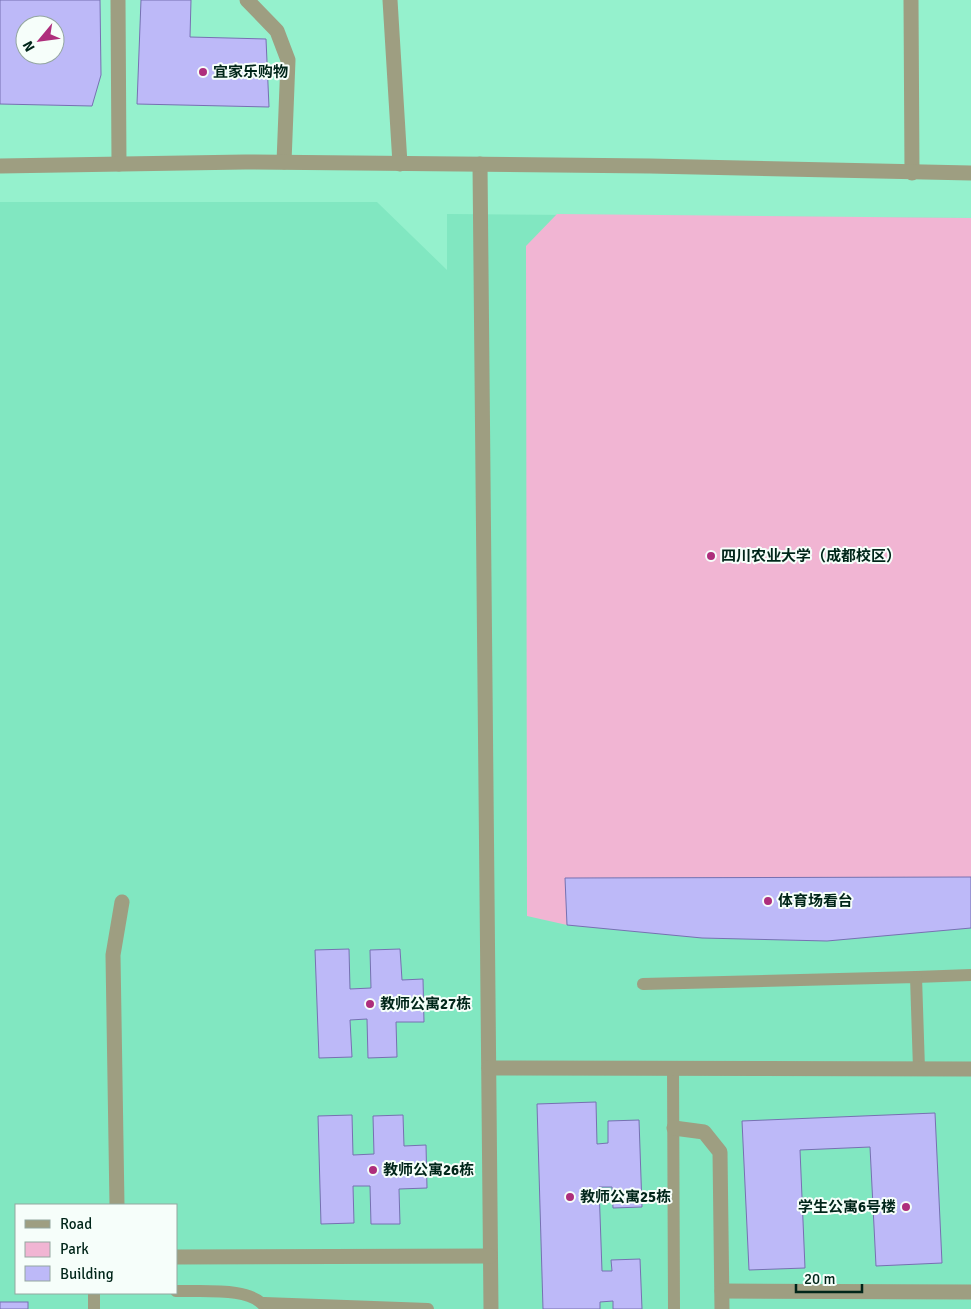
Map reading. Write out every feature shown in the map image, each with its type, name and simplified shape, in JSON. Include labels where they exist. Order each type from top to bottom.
[{"type":"street","points":[[118,0],[119,164]]},
{"type":"street","points":[[247,0],[277,31],[288,60],[284,162]]},
{"type":"street","points":[[390,0],[400,164]]},
{"type":"street","points":[[911,0],[912,173]]},
{"type":"street","points":[[0,166],[284,162],[971,173]]},
{"type":"street","points":[[480,164],[491,1309]]},
{"type":"street","points":[[117,1204],[113,955],[122,902]]},
{"type":"street","points":[[489,1068],[971,1069]]},
{"type":"street","points":[[674,1128],[704,1132],[720,1152],[722,1309]]},
{"type":"street","points":[[178,1257],[490,1256]]},
{"type":"street","points":[[722,1291],[971,1292]]},
{"type":"lane","points":[[643,984],[971,975]]},
{"type":"lane","points":[[916,977],[919,1069]]},
{"type":"lane","points":[[673,1067],[674,1309]]},
{"type":"lane","points":[[178,1290],[247,1294],[265,1306],[428,1309]]},
{"type":"lane","points":[[94,1294],[94,1309]]},
{"type":"shaded area","name":"四川农业大学（成都校区）","points":[[0,202],[377,202],[447,270],[447,214],[971,218],[971,1309],[0,1309]]},
{"type":"green space","points":[[557,214],[971,218],[971,877],[565,878],[567,925],[527,916],[526,246]]},
{"type":"building","points":[[0,0],[100,0],[101,75],[92,106],[0,104]]},
{"type":"building","name":"宜家乐购物","points":[[141,0],[191,0],[190,37],[266,39],[269,107],[137,104]]},
{"type":"building","name":"体育场看台","points":[[971,877],[971,928],[827,941],[702,938],[567,925],[565,878]]},
{"type":"building","name":"教师公寓27栋","points":[[349,949],[350,989],[371,988],[370,950],[400,949],[402,980],[423,979],[424,1022],[396,1022],[397,1057],[368,1058],[367,1019],[350,1020],[352,1057],[319,1058],[315,950]]},
{"type":"building","name":"教师公寓25栋","points":[[596,1102],[597,1144],[608,1143],[608,1121],[639,1120],[642,1207],[613,1208],[612,1187],[599,1187],[602,1271],[612,1271],[611,1260],[640,1259],[642,1309],[613,1309],[613,1301],[600,1302],[600,1309],[543,1309],[537,1104]]},
{"type":"building","name":"学生公寓6号楼","points":[[935,1113],[942,1263],[876,1266],[870,1147],[800,1150],[805,1268],[749,1270],[742,1121]]},
{"type":"building","name":"教师公寓26栋","points":[[352,1115],[353,1155],[374,1154],[373,1116],[403,1115],[404,1146],[426,1145],[427,1188],[399,1189],[400,1224],[371,1224],[370,1186],[353,1186],[354,1223],[321,1224],[318,1116]]},
{"type":"building","points":[[0,1302],[28,1302],[28,1309],[0,1309]]},
{"type":"place","name":"宜家乐购物","points":[[203,72]]},
{"type":"place","name":"四川农业大学（成都校区）","points":[[711,556]]},
{"type":"place","name":"体育场看台","points":[[768,901]]},
{"type":"place","name":"教师公寓27栋","points":[[370,1004]]},
{"type":"place","name":"教师公寓26栋","points":[[373,1170]]},
{"type":"place","name":"教师公寓25栋","points":[[570,1197]]},
{"type":"place","name":"学生公寓6号楼","points":[[906,1207]]}]
